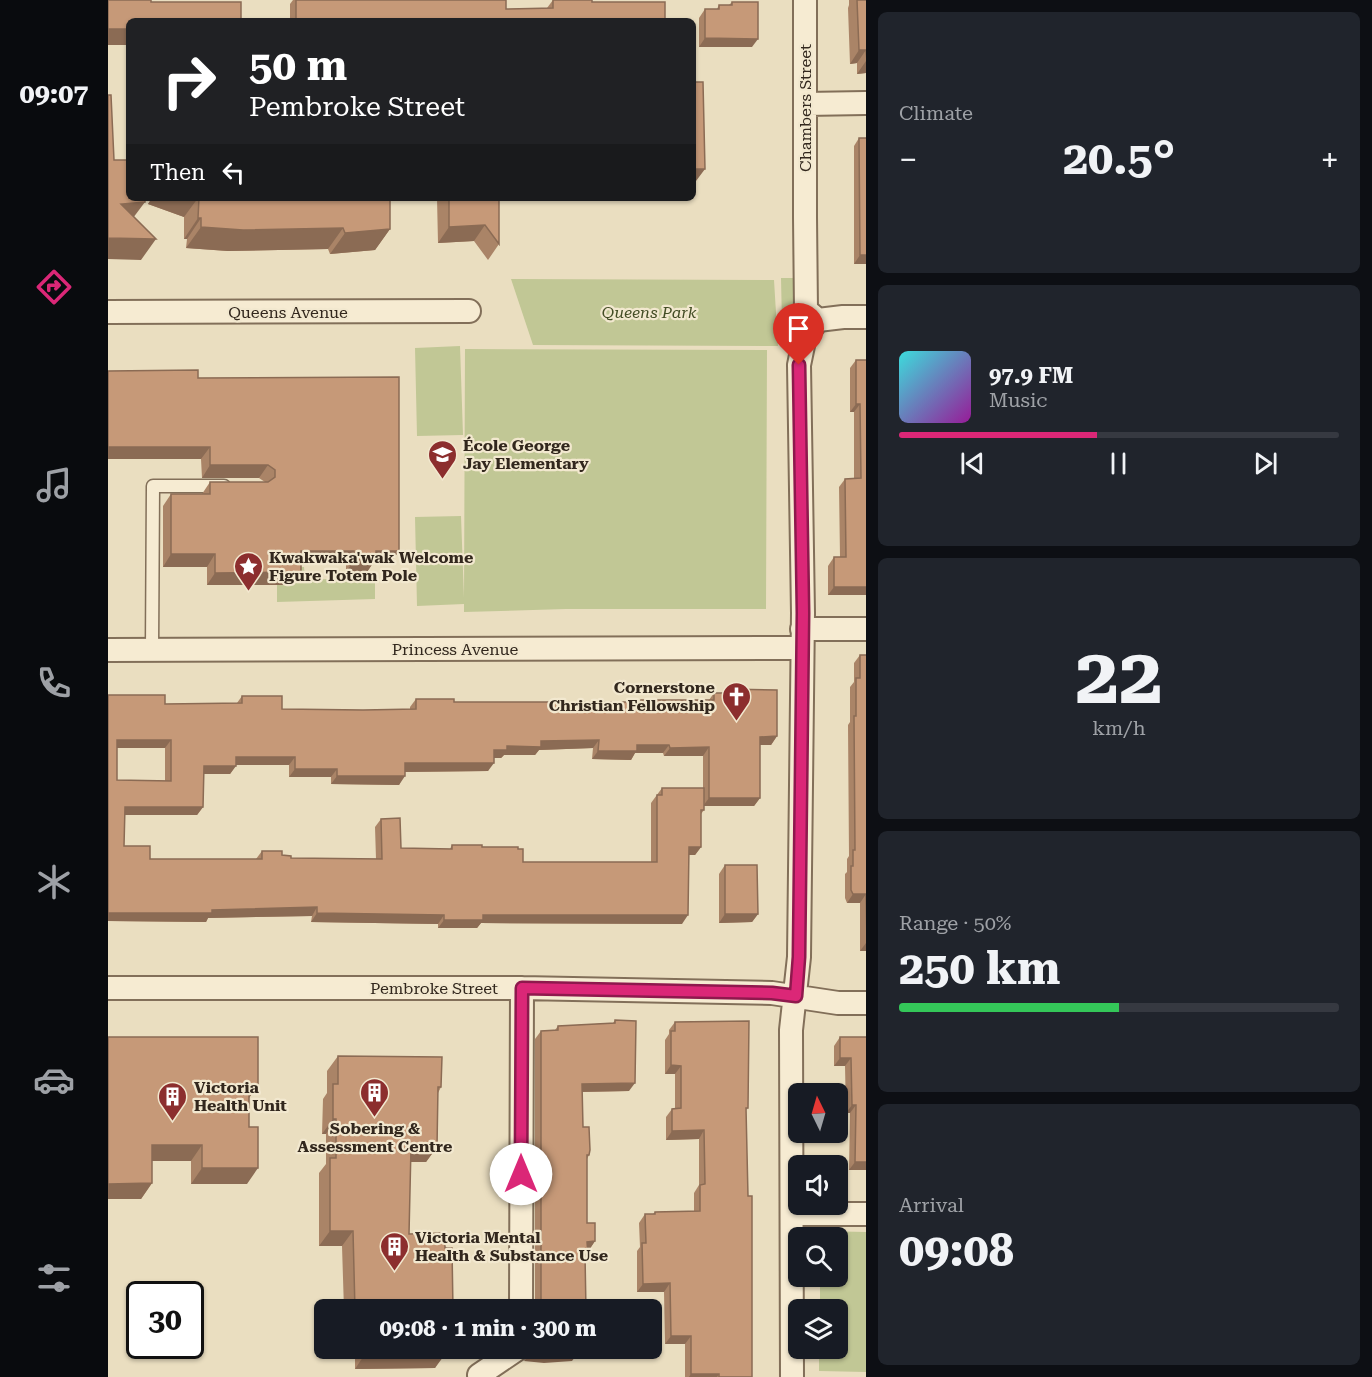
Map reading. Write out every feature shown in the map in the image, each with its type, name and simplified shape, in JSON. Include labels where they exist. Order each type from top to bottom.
[{"type":"street","name":"Chambers Street","points":[[805,0],[806,310],[818,320]]},
{"type":"street","points":[[805,104],[866,103]]},
{"type":"street","name":"Queens Avenue","points":[[108,312],[469,311]]},
{"type":"street","points":[[792,1155],[792,1030],[799,957],[802,639],[799,365],[805,336],[818,320],[866,317]]},
{"type":"street","name":"Princess Avenue","points":[[108,650],[802,639],[866,629]]},
{"type":"street","name":"Pembroke Street","points":[[108,988],[522,988],[772,993],[838,1003],[866,1003]]},
{"type":"street","points":[[521,1299],[522,988]]},
{"type":"street","points":[[848,1214],[866,1214]]},
{"type":"street","points":[[792,1215],[792,1377]]},
{"type":"street","points":[[479,1375],[503,1359]]},
{"type":"lane","points":[[152,650],[153,486],[235,486]]},
{"type":"green space","points":[[781,278],[798,278],[798,312],[782,324]]},
{"type":"green space","name":"Queens Park","points":[[511,279],[774,280],[778,346],[533,345]]},
{"type":"green space","points":[[460,346],[463,435],[417,436],[415,348]]},
{"type":"green space","points":[[465,349],[767,350],[766,609],[566,609],[464,612],[464,604],[417,606],[415,517],[461,516],[464,598]]},
{"type":"green space","points":[[304,567],[305,580],[375,577],[375,599],[277,602],[277,568]]},
{"type":"green space","points":[[848,1232],[866,1232],[866,1372],[819,1371],[819,1359],[848,1359],[848,1299],[820,1299],[820,1287],[848,1287]]},
{"type":"building","points":[[108,0],[241,2],[241,18],[126,18],[126,29],[108,29]]},
{"type":"building","points":[[296,0],[506,0],[506,9],[553,8],[553,0],[665,2],[665,18],[296,18]]},
{"type":"building","points":[[857,0],[866,0],[866,50],[859,50]]},
{"type":"building","points":[[732,2],[758,2],[758,39],[705,38],[705,9],[719,9],[719,5],[732,5]]},
{"type":"building","points":[[696,82],[703,82],[705,169],[696,169]]},
{"type":"building","points":[[108,95],[111,95],[114,160],[126,160],[126,201],[145,201],[121,204],[156,239],[108,238]]},
{"type":"building","points":[[859,138],[866,138],[866,255],[860,255]]},
{"type":"building","points":[[199,201],[390,201],[390,229],[345,233],[343,228],[243,230],[201,227],[201,218],[198,218]]},
{"type":"building","points":[[449,201],[499,201],[499,244],[485,225],[449,227]]},
{"type":"building","points":[[856,360],[866,360],[866,587],[834,587],[834,557],[846,557],[845,479],[861,478],[860,404],[856,404]]},
{"type":"building","points":[[198,370],[198,378],[399,377],[399,551],[376,551],[376,560],[354,560],[354,551],[301,551],[301,572],[215,573],[215,554],[171,554],[171,494],[210,494],[210,482],[268,482],[275,477],[275,470],[268,465],[210,465],[210,447],[108,447],[108,371]]},
{"type":"building","points":[[860,655],[866,655],[866,894],[853,894],[851,866],[853,866],[853,850],[855,850],[854,716],[856,716],[856,678],[860,678]]},
{"type":"building","points":[[726,689],[777,690],[777,736],[760,737],[760,798],[709,798],[709,747],[670,748],[669,745],[637,745],[637,751],[598,751],[599,740],[541,741],[541,747],[507,746],[507,750],[494,750],[494,763],[405,763],[405,776],[337,776],[337,769],[295,769],[295,757],[236,757],[236,766],[204,766],[203,807],[125,807],[124,846],[150,846],[150,859],[262,859],[262,851],[282,851],[282,855],[291,856],[291,858],[382,859],[381,819],[400,818],[401,848],[452,849],[452,845],[482,845],[482,847],[523,849],[523,862],[657,862],[657,795],[662,795],[662,788],[704,788],[704,810],[701,810],[701,847],[689,847],[688,915],[483,915],[483,920],[444,920],[444,915],[317,913],[317,907],[212,910],[212,913],[108,913],[108,695],[165,695],[165,704],[242,703],[242,696],[282,696],[282,709],[363,710],[416,709],[416,699],[454,699],[454,702],[641,702],[641,700],[714,700],[714,693],[726,693]],"holes":[[[117,740],[171,740],[171,781],[117,780]]]},
{"type":"building","points":[[725,865],[757,865],[758,914],[725,914]]},
{"type":"building","points":[[615,1020],[636,1021],[635,1083],[582,1084],[583,1127],[589,1127],[590,1150],[587,1155],[587,1223],[595,1223],[595,1241],[587,1242],[588,1255],[585,1255],[586,1299],[541,1299],[541,1031],[558,1030],[558,1026],[615,1023]]},
{"type":"building","points":[[749,1021],[748,1108],[746,1108],[748,1196],[752,1196],[752,1377],[691,1374],[691,1336],[671,1336],[670,1283],[643,1284],[642,1243],[646,1243],[645,1214],[700,1211],[700,1185],[705,1184],[704,1130],[672,1131],[672,1109],[681,1108],[681,1066],[671,1065],[671,1031],[675,1031],[675,1022]]},
{"type":"building","name":"Victoria Health Unit","points":[[108,1037],[258,1037],[258,1085],[249,1085],[249,1127],[258,1127],[258,1168],[202,1168],[202,1145],[152,1145],[152,1183],[108,1184]]},
{"type":"building","points":[[840,1037],[866,1037],[866,1162],[855,1162],[856,1105],[852,1105],[851,1058],[840,1058]]},
{"type":"building","points":[[338,1056],[442,1057],[441,1087],[438,1087],[437,1147],[411,1147],[409,1234],[445,1233],[445,1248],[452,1248],[453,1299],[355,1299],[353,1231],[330,1231],[330,1158],[336,1158],[333,1084],[338,1084]]},
{"type":"place","name":"École George Jay Elementary","points":[[442,480]]},
{"type":"place","name":"Kwakwaka'wak Welcome Figure Totem Pole","points":[[248,592]]},
{"type":"place","name":"Cornerstone Christian Fellowship","points":[[736,722]]},
{"type":"place","name":"Sobering & Assessment Centre","points":[[375,1118]]},
{"type":"place","name":"Victoria Health Unit","points":[[173,1122]]},
{"type":"place","name":"Victoria Mental Health & Substance Use","points":[[394,1272]]},
{"type":"route","points":[[521,1174],[522,988],[772,993],[796,996],[799,957],[803,613],[799,365]]}]
